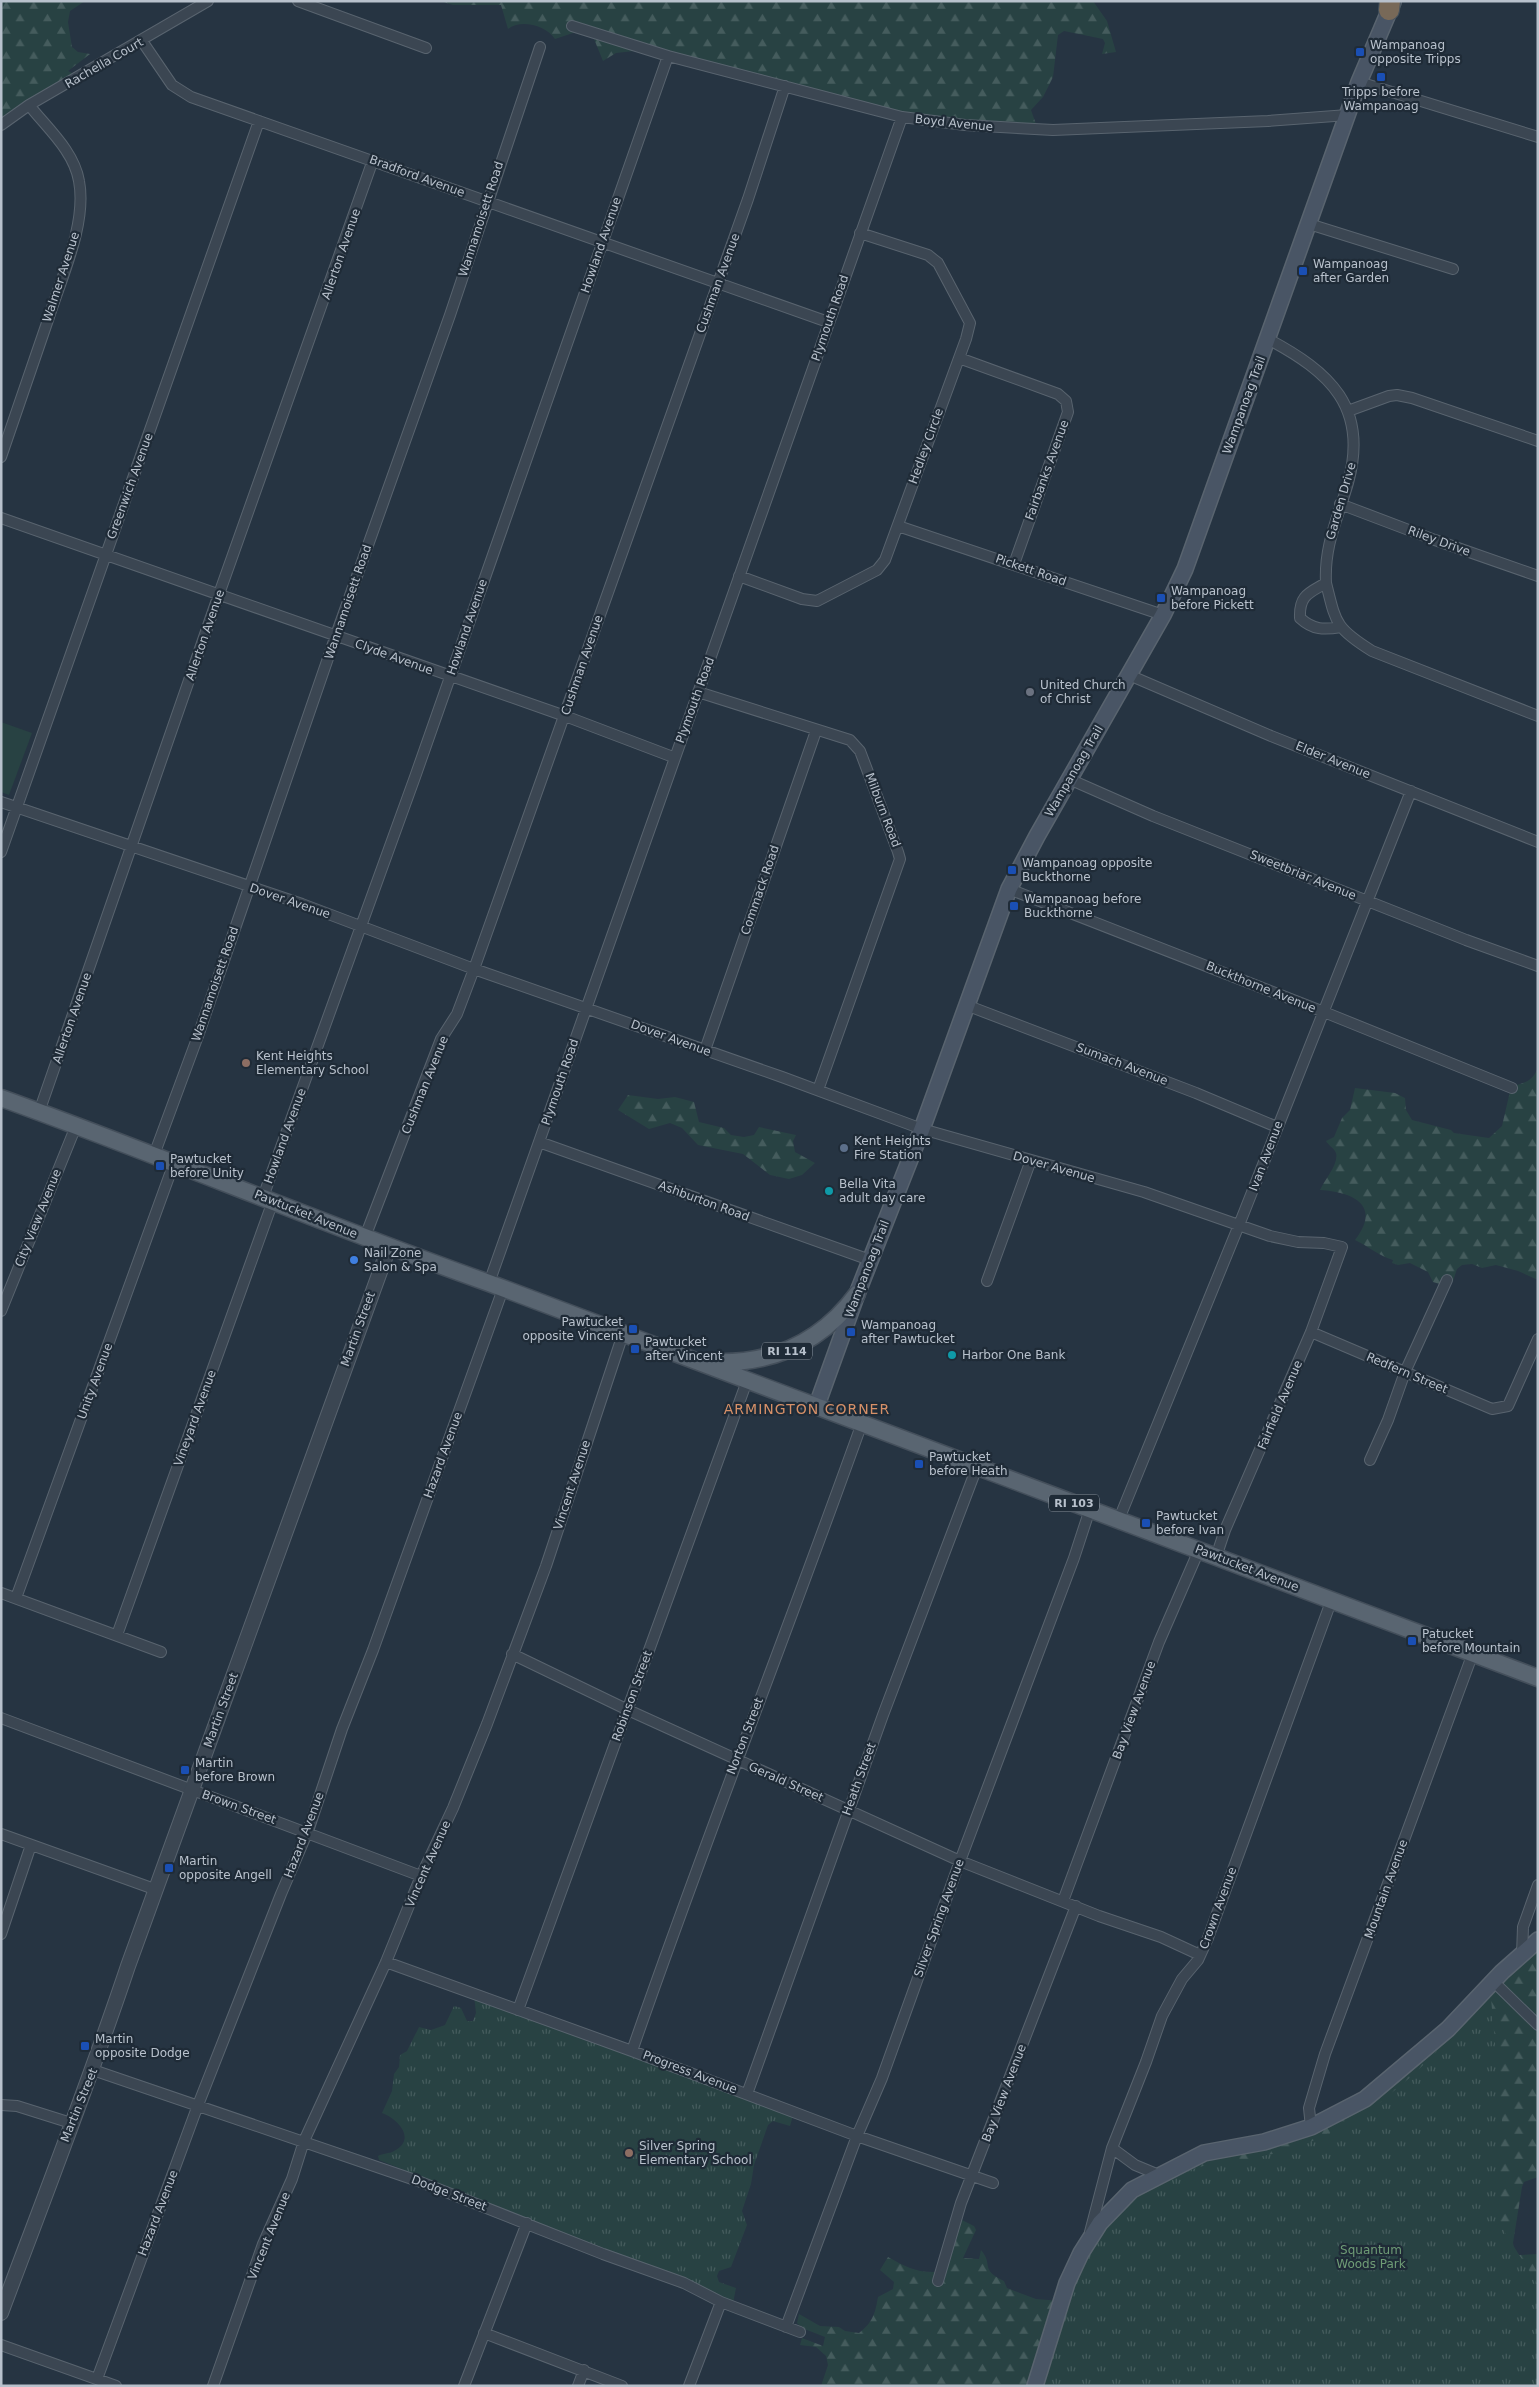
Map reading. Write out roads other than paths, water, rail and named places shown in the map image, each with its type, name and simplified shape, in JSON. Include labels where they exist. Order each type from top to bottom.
[{"type":"main road","name":"Wampanoag Trail","points":[[817,1406],[857,1294],[922,1129],[1009,889],[1163,615],[1193,550],[1359,82],[1390,4]]},
{"type":"main road","name":"Pawtucket Avenue","points":[[1,1098],[154,1155],[365,1238],[1332,1599],[1538,1678]]},
{"type":"main road","name":"RI 114","points":[[698,1362],[750,1362],[784,1353],[823,1329],[846,1308],[857,1294]]},
{"type":"main road","points":[[1036,2386],[1067,2284],[1088,2240],[1116,2204],[1132,2190],[1204,2154],[1264,2142],[1312,2127],[1365,2099],[1448,2028],[1538,1940]]},
{"type":"street","name":"Rachella Court","points":[[1,125],[29,106],[208,1]]},
{"type":"street","points":[[298,1],[426,48]]},
{"type":"street","name":"Boyd Avenue","points":[[572,26],[668,56],[902,117],[966,125],[1053,130],[1268,121],[1348,115]]},
{"type":"street","name":"Bradford Avenue","points":[[142,41],[172,85],[191,97],[828,322]]},
{"type":"street","name":"Wannamoisett Road","points":[[154,1155],[198,1036],[248,886],[450,315],[540,47]]},
{"type":"street","name":"Howland Avenue","points":[[268,1199],[361,927],[668,56]]},
{"type":"street","points":[[1359,82],[1538,137]]},
{"type":"street","name":"Cushman Avenue","points":[[365,1238],[441,1039],[458,1014],[719,282],[785,86]]},
{"type":"street","name":"Walmer Avenue","points":[[1,458],[77,230],[81,204],[79,180],[71,158],[29,106]]},
{"type":"street","name":"Plymouth Road","points":[[496,1286],[539,1142],[902,117]]},
{"type":"street","name":"Greenwich Avenue","points":[[1,852],[259,121]]},
{"type":"street","name":"Allerton Avenue","points":[[40,1112],[219,594],[373,160]]},
{"type":"street","points":[[1309,224],[1453,270]]},
{"type":"street","name":"Hedley Circle","points":[[739,576],[802,599],[817,600],[877,570],[885,560],[959,358],[970,323],[938,264],[928,255],[860,233]]},
{"type":"street","name":"Garden Drive","points":[[1268,339],[1299,355],[1323,374],[1339,393],[1348,411],[1354,436],[1354,460],[1325,562],[1326,583],[1334,615],[1343,631],[1372,651],[1538,716]]},
{"type":"street","name":"Fairbanks Avenue","points":[[959,358],[1058,394],[1066,401],[1068,412],[1014,564]]},
{"type":"street","points":[[1348,411],[1397,395],[1412,398],[1538,441]]},
{"type":"street","name":"Riley Drive","points":[[1340,504],[1538,576]]},
{"type":"street","name":"Clyde Avenue","points":[[1,518],[565,716],[674,757]]},
{"type":"street","name":"Pickett Road","points":[[898,526],[1163,615]]},
{"type":"street","points":[[1326,583],[1304,597],[1299,606],[1300,618],[1310,627],[1330,629],[1341,627]]},
{"type":"street","name":"Elder Avenue","points":[[1129,674],[1271,736],[1538,842]]},
{"type":"street","name":"Milburn Road","points":[[698,692],[816,731],[850,740],[860,750],[900,859],[818,1090]]},
{"type":"street","name":"Commack Road","points":[[705,1050],[816,731]]},
{"type":"street","name":"Sweetbriar Avenue","points":[[1070,779],[1162,819],[1538,966]]},
{"type":"street","name":"Ivan Avenue","points":[[1118,1519],[1239,1225],[1411,791]]},
{"type":"street","name":"Dover Avenue","points":[[1,802],[248,886],[922,1129],[1144,1192],[1283,1239],[1324,1242],[1342,1247],[1341,1252]]},
{"type":"street","name":"Buckthorne Avenue","points":[[1009,889],[1324,1012],[1512,1088]]},
{"type":"street","name":"Sumach Avenue","points":[[966,1005],[1196,1093],[1277,1127]]},
{"type":"street","name":"City View Avenue","points":[[1,1311],[76,1126]]},
{"type":"street","name":"Ashburton Road","points":[[539,1142],[870,1260]]},
{"type":"street","points":[[987,1281],[1030,1160]]},
{"type":"street","name":"Unity Avenue","points":[[16,1598],[174,1163]]},
{"type":"street","name":"Vineyard Avenue","points":[[117,1635],[268,1199]]},
{"type":"street","name":"Martin Street","points":[[1,2314],[71,2123],[93,2070],[192,1790],[389,1247]]},
{"type":"street","name":"Fairfield Avenue","points":[[1216,1557],[1225,1530],[1311,1332],[1341,1252]]},
{"type":"street","points":[[1370,1460],[1388,1420],[1405,1372],[1447,1280]]},
{"type":"street","name":"Hazard Avenue","points":[[97,2379],[198,2105],[280,1894],[308,1831],[342,1729],[373,1650],[496,1286]]},
{"type":"street","name":"Redfern Street","points":[[1311,1332],[1492,1409],[1508,1406],[1538,1339]]},
{"type":"street","name":"Vincent Avenue","points":[[213,2386],[263,2244],[292,2179],[304,2141],[386,1962],[420,1876],[454,1808],[546,1566],[623,1334]]},
{"type":"street","name":"Robinson Street","points":[[518,2010],[747,1381]]},
{"type":"street","name":"Norton Street","points":[[632,2051],[736,1760],[823,1533],[862,1423]]},
{"type":"street","name":"Heath Street","points":[[747,2094],[848,1809],[977,1467]]},
{"type":"street","name":"Silver Spring Avenue","points":[[786,2327],[857,2136],[882,2078],[960,1861],[1074,1558],[1090,1509]]},
{"type":"street","name":"Bay View Avenue","points":[[1064,1901],[1159,1642],[1199,1550]]},
{"type":"street","points":[[1,1593],[161,1652]]},
{"type":"street","name":"Crown Avenue","points":[[1088,2240],[1112,2148],[1162,2016],[1182,1979],[1200,1955],[1332,1599]]},
{"type":"street","name":"Mountain Avenue","points":[[1312,2127],[1309,2108],[1325,2054],[1473,1653]]},
{"type":"street","name":"Gerald Street","points":[[512,1654],[736,1760],[960,1861],[1076,1906]]},
{"type":"street","name":"Brown Street","points":[[1,1718],[192,1790],[308,1831],[420,1876]]},
{"type":"street","points":[[1,1834],[157,1890]]},
{"type":"street","points":[[1,1934],[31,1845]]},
{"type":"street","points":[[1522,1955],[1523,1927],[1538,1885]]},
{"type":"street","points":[[1076,1906],[1162,1937],[1200,1955]]},
{"type":"street","name":"Bay View Avenue","points":[[938,2281],[971,2175],[1076,1906]]},
{"type":"street","name":"Progress Avenue","points":[[386,1962],[632,2051],[857,2136],[993,2183]]},
{"type":"street","points":[[1494,1982],[1538,2025]]},
{"type":"street","name":"Dodge Street","points":[[93,2070],[418,2181],[603,2254],[684,2283],[722,2302],[800,2332]]},
{"type":"street","points":[[1,2105],[17,2106],[71,2123]]},
{"type":"street","points":[[1112,2148],[1135,2165],[1159,2175]]},
{"type":"street","points":[[464,2386],[527,2223]]},
{"type":"street","points":[[689,2386],[722,2302]]},
{"type":"street","points":[[484,2333],[622,2386]]},
{"type":"street","points":[[1,2345],[116,2386]]},
{"type":"street","points":[[578,2386],[584,2370]]},
{"type":"place","name":"Wampanoag opposite Tripps","points":[[1360,52]]},
{"type":"place","name":"Tripps before Wampanoag","points":[[1381,77]]},
{"type":"place","name":"Wampanoag after Garden","points":[[1303,271]]},
{"type":"place","name":"Wampanoag before Pickett","points":[[1161,598]]},
{"type":"place","name":"United Church of Christ","points":[[1030,692]]},
{"type":"place","name":"Wampanoag opposite Buckthorne","points":[[1012,870]]},
{"type":"place","name":"Wampanoag before Buckthorne","points":[[1014,906]]},
{"type":"place","name":"Kent Heights Elementary School","points":[[246,1063]]},
{"type":"place","name":"Kent Heights Fire Station","points":[[844,1148]]},
{"type":"place","name":"Pawtucket before Unity","points":[[160,1166]]},
{"type":"place","name":"Bella Vita adult day care","points":[[829,1191]]},
{"type":"place","name":"Nail Zone Salon & Spa","points":[[354,1260]]},
{"type":"place","name":"Pawtucket opposite Vincent","points":[[633,1329]]},
{"type":"place","name":"Wampanoag after Pawtucket","points":[[851,1332]]},
{"type":"place","name":"Pawtucket after Vincent","points":[[635,1349]]},
{"type":"place","name":"Harbor One Bank","points":[[952,1355]]},
{"type":"place","name":"Pawtucket before Heath","points":[[919,1464]]},
{"type":"place","name":"Pawtucket before Ivan","points":[[1146,1523]]},
{"type":"place","name":"Patucket before Mountain","points":[[1412,1641]]},
{"type":"place","name":"Martin before Brown","points":[[185,1770]]},
{"type":"place","name":"Martin opposite Angell","points":[[169,1868]]},
{"type":"place","name":"Martin opposite Dodge","points":[[85,2046]]},
{"type":"place","name":"Silver Spring Elementary School","points":[[629,2153]]},
{"type":"district","name":"ARMINGTON CORNER","points":[[807,1409]]},
{"type":"park label","name":"Squantum Woods Park","points":[[1371,2257]]}]
